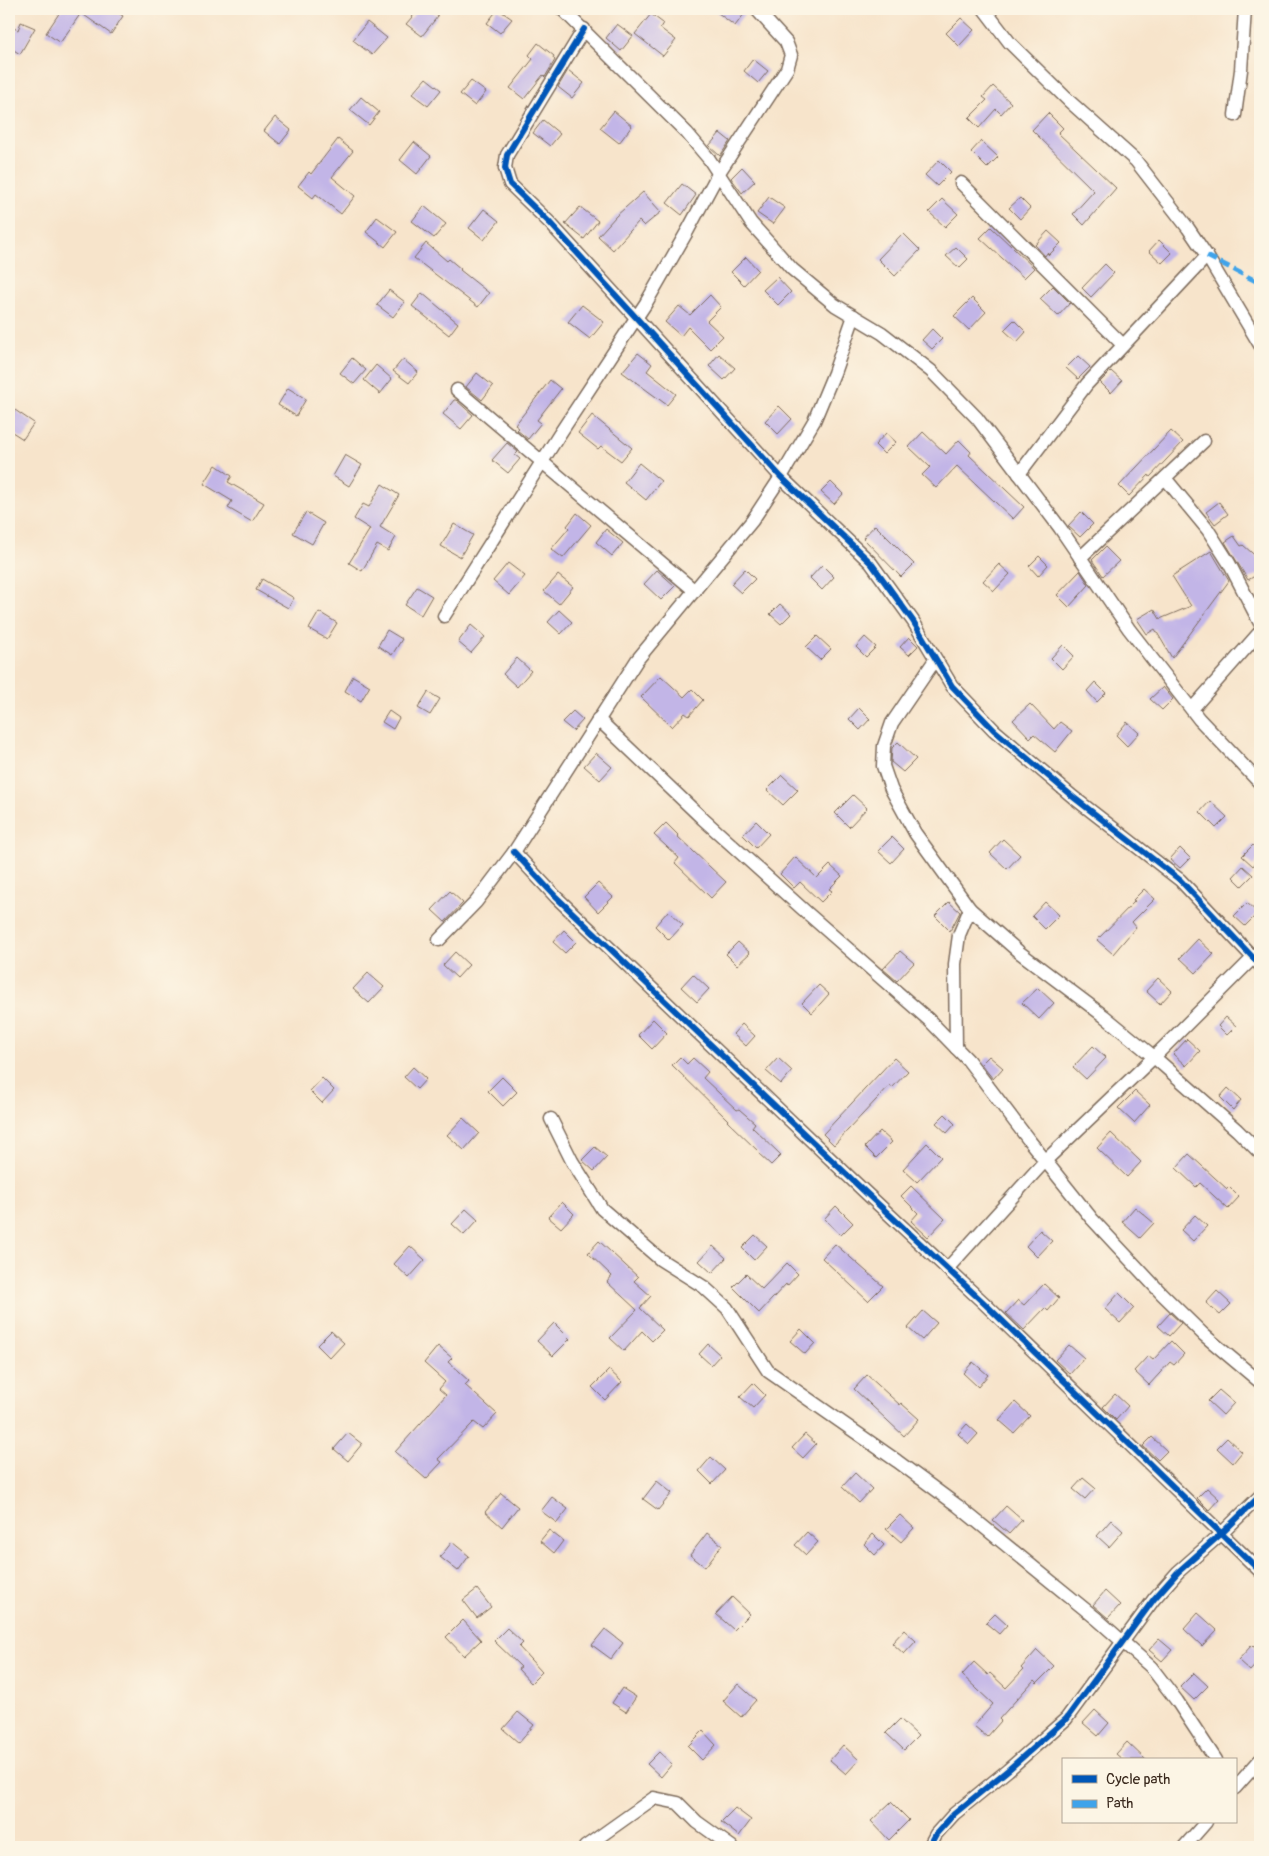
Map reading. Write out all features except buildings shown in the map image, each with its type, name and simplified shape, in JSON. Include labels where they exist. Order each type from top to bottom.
[{"type":"street","points":[[562,9],[687,134],[718,174],[751,223],[792,269],[835,305],[882,332],[930,371],[977,418],[1080,558],[1129,629],[1199,719],[1260,782]]},
{"type":"street","points":[[444,616],[636,318],[688,230],[718,174],[787,69],[791,55],[786,42],[756,9]]},
{"type":"street","points":[[984,9],[1010,43],[1069,101],[1136,161],[1188,228],[1207,256],[1260,345]]},
{"type":"street","points":[[1235,115],[1241,70],[1245,9]]},
{"type":"street","points":[[584,29],[506,155],[505,168],[510,184],[550,223],[781,476],[871,563],[913,621],[952,686],[994,730],[1073,797],[1180,880],[1258,958],[1045,1161],[948,1269]]},
{"type":"street","points":[[962,183],[1123,345]]},
{"type":"street","points":[[1019,474],[1087,384],[1207,256]]},
{"type":"street","points":[[439,940],[476,902],[514,852],[637,660],[752,521],[814,420],[834,373],[854,316]]},
{"type":"street","points":[[457,390],[695,591]]},
{"type":"street","points":[[1080,558],[1204,441]]},
{"type":"street","points":[[1164,478],[1208,530],[1260,623]]},
{"type":"street","points":[[1192,710],[1260,632]]},
{"type":"street","points":[[935,660],[892,723],[884,746],[883,766],[891,789],[915,833],[970,910],[1019,952],[1104,1016],[1237,1130],[1260,1153]]},
{"type":"street","points":[[598,719],[711,826],[930,1020],[968,1060],[1092,1219],[1162,1294],[1204,1335],[1260,1382]]},
{"type":"street","points":[[514,852],[556,897],[948,1269],[1260,1571]]},
{"type":"street","points":[[956,1048],[956,954],[959,935],[970,910]]},
{"type":"street","points":[[551,1118],[572,1161],[602,1209],[661,1260],[704,1288],[727,1308],[768,1371],[958,1506],[1097,1619],[1151,1667],[1177,1701],[1215,1758]]},
{"type":"street","points":[[929,1847],[936,1834],[954,1814],[1066,1719],[1154,1599],[1178,1572],[1260,1496]]},
{"type":"street","points":[[1236,1787],[1260,1760]]},
{"type":"street","points":[[585,1847],[654,1798],[678,1803],[697,1822],[732,1847]]},
{"type":"street","points":[[1184,1847],[1204,1824]]},
{"type":"marked path","points":[[1207,256],[1260,283]]},
{"type":"cycle path","points":[[584,29],[507,155],[505,168],[510,184],[550,223],[781,477],[871,563],[913,621],[952,686],[994,730],[1073,797],[1180,880],[1260,965]]},
{"type":"cycle path","points":[[514,852],[556,897],[985,1304],[1260,1571]]},
{"type":"cycle path","points":[[929,1847],[936,1834],[954,1814],[1066,1719],[1154,1599],[1178,1572],[1260,1496]]}]
